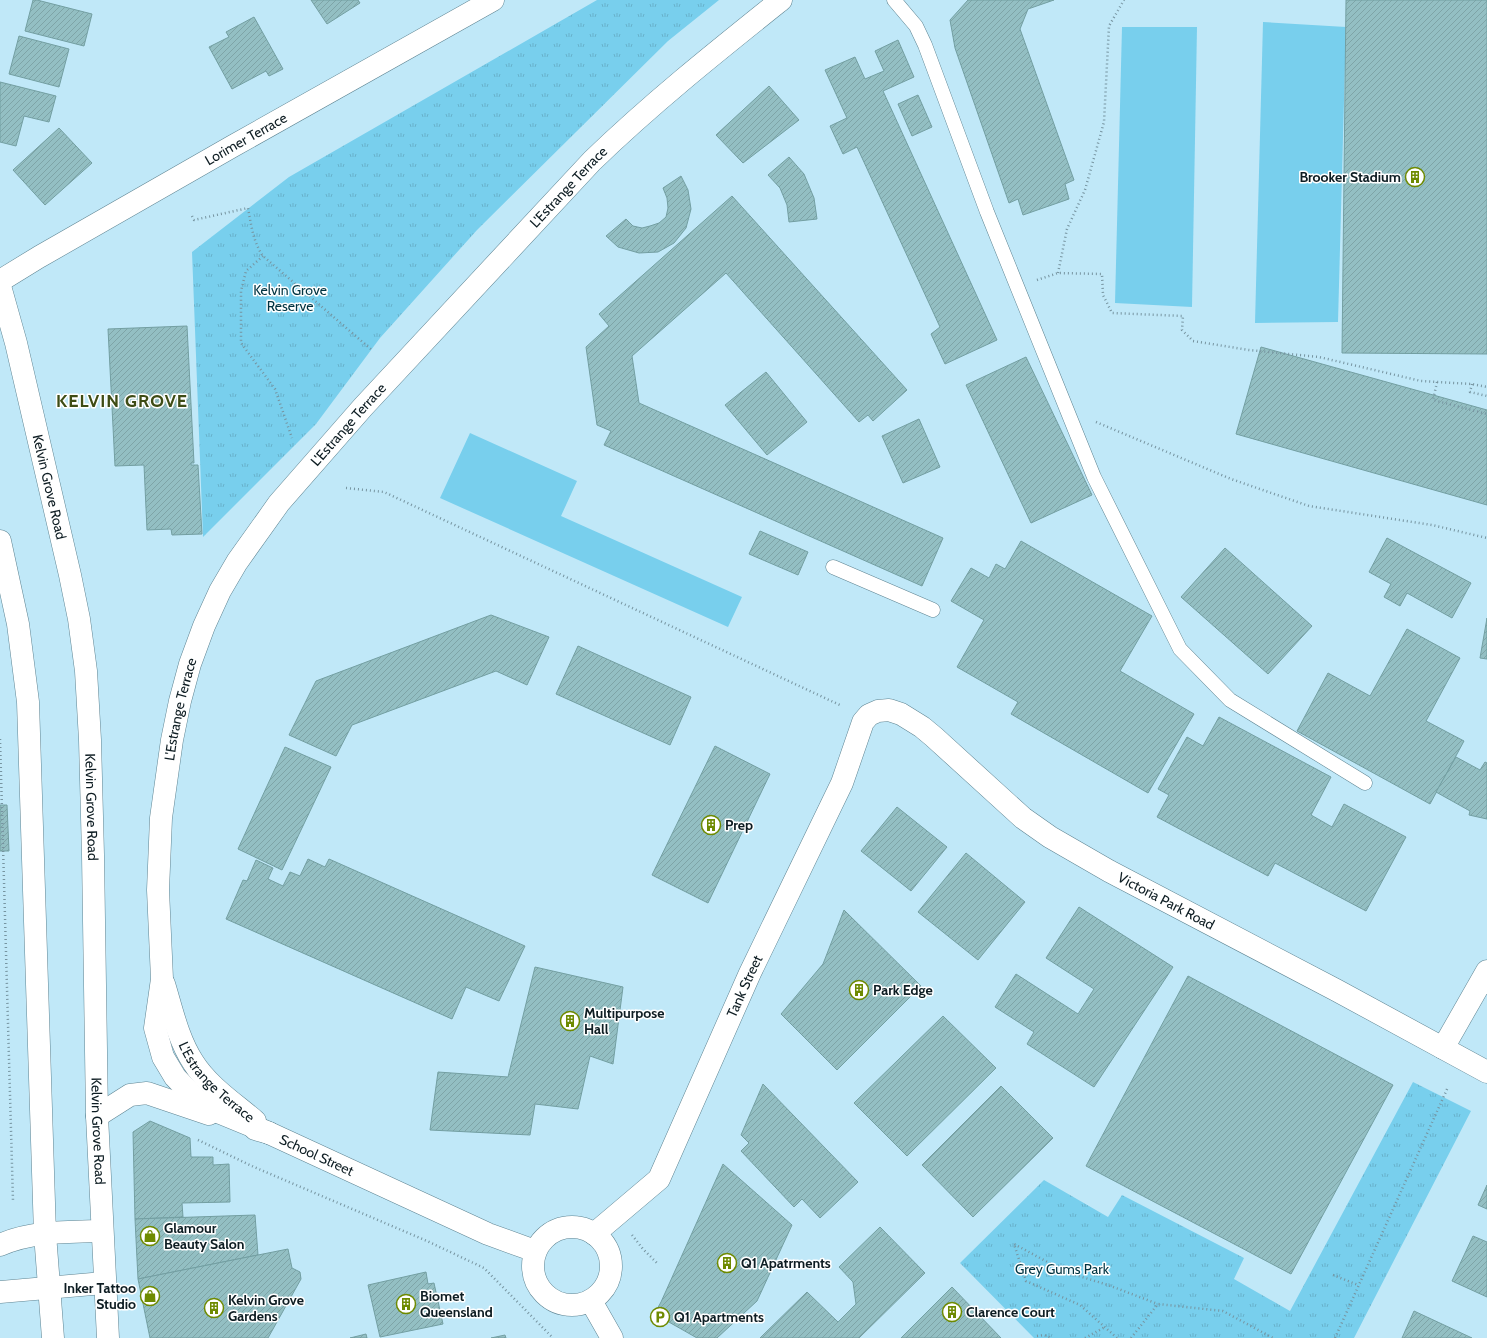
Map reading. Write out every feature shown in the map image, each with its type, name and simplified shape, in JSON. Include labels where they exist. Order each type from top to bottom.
[{"type":"street","name":"Lorimer Terrace","points":[[0,281],[39,257],[233,146],[493,0]]},
{"type":"street","name":"L'Estrange Terrace","points":[[269,1133],[209,1081],[193,1063],[178,1030],[162,979],[158,890],[159,852],[166,779],[180,702],[190,664],[204,626],[220,591],[237,562],[279,503],[363,407],[592,161],[627,127],[781,0]]},
{"type":"street","name":"Kelvin Grove Road","points":[[0,286],[16,343],[70,575],[79,619],[86,671],[90,740],[93,854],[96,1116],[108,1338]]},
{"type":"street","points":[[1,552],[18,624],[28,702],[45,1234],[53,1338]]},
{"type":"street","name":"Victoria Park Road","points":[[866,717],[878,711],[889,710],[905,716],[934,737],[1022,818],[1050,838],[1109,871],[1336,990],[1487,1072]]},
{"type":"street","name":"Tank Street","points":[[594,1234],[659,1179],[750,974],[842,783],[866,717]]},
{"type":"street","points":[[1443,1048],[1487,971]]},
{"type":"street","name":"School Street","points":[[96,1116],[130,1095],[147,1093],[269,1133],[488,1234],[535,1251]]},
{"type":"street","points":[[560,1228],[584,1228],[594,1234],[604,1243],[610,1255],[611,1268],[608,1281],[602,1293],[591,1301],[579,1305],[567,1306],[546,1296],[538,1286],[533,1275],[532,1263],[535,1251],[541,1241],[550,1233],[560,1228]]},
{"type":"street","points":[[0,1245],[15,1240],[45,1234],[102,1231]]},
{"type":"street","points":[[0,1292],[104,1283]]},
{"type":"street","points":[[591,1301],[612,1338]]},
{"type":"lane","points":[[894,0],[916,26],[925,45],[987,212],[1094,477],[1180,649],[1230,700],[1365,783]]},
{"type":"lane","points":[[833,568],[933,610]]},
{"type":"path","points":[[1058,273],[1067,229],[1085,190],[1104,122],[1109,26],[1124,0]]},
{"type":"path","points":[[192,216],[194,220],[248,208],[252,232],[263,256],[373,351]]},
{"type":"path","points":[[263,256],[246,271],[241,291],[241,343],[275,389],[292,438]]},
{"type":"path","points":[[1018,287],[1058,273],[1102,274],[1102,295],[1112,313],[1182,316],[1182,330],[1193,340],[1249,350],[1319,357],[1420,381],[1472,384],[1487,387]]},
{"type":"path","points":[[1437,382],[1433,400],[1487,414]]},
{"type":"path","points":[[1472,384],[1470,392],[1487,396]]},
{"type":"path","points":[[1068,410],[1231,479],[1309,506],[1432,525],[1487,538]]},
{"type":"path","points":[[346,488],[384,492],[866,717]]},
{"type":"path","points":[[0,739],[8,1087],[13,1201]]},
{"type":"path","points":[[1335,1338],[1448,1087]]},
{"type":"path","points":[[192,1136],[254,1167],[484,1268],[553,1338]]},
{"type":"path","points":[[1117,1338],[1080,1305],[1026,1281],[1014,1244],[1066,1272],[1108,1285],[1158,1304],[1223,1311],[1273,1338]]},
{"type":"path","points":[[1333,1275],[1358,1285]]},
{"type":"path","points":[[1131,1338],[1158,1304]]},
{"type":"path","points":[[1085,1338],[1105,1327]]},
{"type":"path","points":[[1037,1336],[1044,1335],[1050,1338]]},
{"type":"green space","name":"Kelvin Grove Reserve","points":[[597,0],[719,0],[668,41],[477,230],[380,338],[316,424],[203,537],[192,252],[289,177]]},
{"type":"green space","points":[[1263,22],[1346,27],[1338,322],[1255,323]]},
{"type":"green space","points":[[1122,27],[1197,27],[1192,307],[1115,303]]},
{"type":"green space","points":[[470,433],[577,481],[561,516],[742,597],[728,627],[440,498]]},
{"type":"green space","name":"Grey Gums Park","points":[[1413,1082],[1471,1111],[1354,1338],[1034,1338],[960,1263],[1044,1180],[1108,1217],[1122,1195],[1244,1258],[1234,1279],[1290,1311]]},
{"type":"building","points":[[33,0],[92,14],[84,46],[25,31]]},
{"type":"building","points":[[311,0],[358,0],[360,3],[327,24]]},
{"type":"building","points":[[968,0],[1054,0],[1028,9],[1020,29],[1074,180],[1065,184],[1069,199],[1023,215],[1018,199],[1009,203],[955,48],[950,20]]},
{"type":"building","name":"Brooker Stadium","points":[[1346,0],[1487,0],[1487,354],[1342,353]]},
{"type":"building","points":[[254,17],[283,69],[269,76],[266,71],[232,89],[209,47],[229,37],[226,32]]},
{"type":"building","points":[[19,36],[69,49],[59,87],[9,74]]},
{"type":"building","points":[[898,40],[914,77],[883,91],[997,340],[945,364],[931,334],[940,327],[857,147],[843,154],[830,126],[847,118],[825,70],[855,57],[865,79],[884,71],[875,51]]},
{"type":"building","points":[[0,82],[56,96],[49,122],[24,116],[16,146],[0,142]]},
{"type":"building","points":[[769,86],[799,120],[743,163],[716,135]]},
{"type":"building","points":[[918,95],[932,127],[912,136],[898,104]]},
{"type":"building","points":[[59,128],[92,163],[45,205],[13,170]]},
{"type":"building","points":[[789,157],[804,174],[814,198],[817,219],[789,222],[787,205],[780,188],[768,175]]},
{"type":"building","points":[[681,176],[688,190],[691,209],[686,228],[674,243],[658,252],[639,253],[618,247],[606,236],[626,219],[633,226],[642,228],[659,223],[666,217],[668,208],[667,198],[663,188]]},
{"type":"building","points":[[732,196],[907,390],[873,421],[868,415],[859,422],[726,273],[632,356],[639,403],[943,538],[922,586],[604,445],[611,431],[597,425],[586,347],[609,326],[599,314]]},
{"type":"building","points":[[187,326],[194,463],[191,463],[191,465],[198,465],[202,534],[172,535],[171,529],[147,530],[144,465],[115,466],[108,329]]},
{"type":"building","points":[[1261,347],[1487,410],[1487,505],[1236,434]]},
{"type":"building","points":[[1026,357],[1092,495],[1031,523],[966,385]]},
{"type":"building","points":[[766,372],[807,422],[767,455],[725,405]]},
{"type":"building","points":[[919,419],[940,467],[903,483],[882,436]]},
{"type":"building","points":[[760,531],[808,552],[798,575],[749,554]]},
{"type":"building","points":[[1387,538],[1471,583],[1452,618],[1407,593],[1400,606],[1384,597],[1391,584],[1369,572]]},
{"type":"building","points":[[1021,541],[1152,616],[1120,671],[1194,714],[1148,793],[1011,714],[1018,702],[957,667],[984,620],[951,601],[971,568],[989,578],[996,564],[1005,569]]},
{"type":"building","points":[[1225,548],[1312,626],[1268,674],[1181,597]]},
{"type":"building","points":[[491,615],[549,637],[527,685],[496,671],[352,725],[336,756],[289,735],[316,681]]},
{"type":"building","points":[[1487,618],[1487,659],[1480,658]]},
{"type":"building","points":[[1407,629],[1460,658],[1426,721],[1464,741],[1430,804],[1297,731],[1328,673],[1370,696]]},
{"type":"building","points":[[578,646],[691,697],[670,745],[556,694]]},
{"type":"building","points":[[1219,717],[1331,777],[1311,815],[1332,827],[1344,804],[1406,837],[1366,911],[1275,863],[1268,876],[1157,817],[1169,795],[1158,789],[1187,737],[1203,746]]},
{"type":"building","name":"Prep","points":[[715,746],[770,774],[708,903],[652,875]]},
{"type":"building","points":[[285,747],[331,767],[282,870],[238,849]]},
{"type":"building","points":[[1456,757],[1480,770],[1485,762],[1487,763],[1487,819],[1469,815],[1470,811],[1436,792]]},
{"type":"building","points":[[0,805],[7,805],[9,851],[0,851]]},
{"type":"building","points":[[897,807],[947,847],[911,891],[861,851]]},
{"type":"building","points":[[966,853],[1025,902],[978,960],[918,912]]},
{"type":"building","points":[[308,859],[325,867],[329,859],[525,946],[499,1001],[466,987],[452,1019],[226,919],[243,880],[247,881],[256,860],[273,868],[268,879],[283,886],[290,872],[300,876]]},
{"type":"building","points":[[1079,907],[1173,967],[1094,1087],[1027,1044],[1034,1032],[995,1007],[1016,974],[1078,1014],[1094,989],[1046,958]]},
{"type":"building","name":"Park Edge","points":[[844,910],[921,986],[837,1070],[781,1014],[823,964]]},
{"type":"building","name":"Multipurpose Hall","points":[[535,967],[623,987],[613,1064],[590,1056],[578,1109],[535,1104],[530,1135],[430,1130],[438,1072],[508,1077]]},
{"type":"building","points":[[1188,976],[1393,1085],[1291,1274],[1086,1166]]},
{"type":"building","name":"Park Edge","points":[[943,1016],[996,1068],[907,1156],[854,1103]]},
{"type":"building","points":[[763,1084],[858,1182],[820,1218],[802,1199],[794,1207],[741,1151],[749,1143],[741,1135]]},
{"type":"building","points":[[1001,1086],[1053,1138],[973,1217],[922,1165]]},
{"type":"building","points":[[150,1121],[190,1138],[191,1157],[213,1157],[213,1165],[229,1164],[230,1202],[182,1203],[183,1217],[135,1219],[133,1132]]},
{"type":"building","name":"Q1 Apatrments","points":[[723,1164],[792,1225],[757,1301],[717,1338],[697,1338],[660,1317],[656,1311]]},
{"type":"building","points":[[1487,1185],[1487,1209],[1478,1205]]},
{"type":"building","points":[[255,1215],[258,1255],[138,1279],[135,1219]]},
{"type":"building","points":[[880,1227],[925,1273],[859,1338],[760,1338],[807,1292],[838,1322],[856,1304],[853,1282],[839,1267]]},
{"type":"building","points":[[1473,1236],[1487,1242],[1487,1297],[1452,1281]]},
{"type":"building","name":"Kelvin Grove Gardens","points":[[288,1249],[292,1268],[300,1272],[301,1279],[268,1338],[150,1338],[138,1279]]},
{"type":"building","name":"Biomet Queensland","points":[[426,1272],[428,1284],[434,1283],[443,1324],[380,1337],[368,1285]]},
{"type":"building","name":"Clarence Court","points":[[952,1287],[1001,1338],[901,1338]]},
{"type":"building","points":[[1414,1311],[1472,1338],[1402,1338]]},
{"type":"building","points":[[366,1334],[367,1338],[350,1338]]},
{"type":"building","points":[[505,1335],[506,1338],[491,1338]]},
{"type":"place","name":"Brooker Stadium","points":[[1415,177]]},
{"type":"place","name":"Prep","points":[[711,825]]},
{"type":"place","name":"Park Edge","points":[[859,990]]},
{"type":"place","name":"Multipurpose Hall","points":[[570,1021]]},
{"type":"place","name":"Glamour Beauty Salon","points":[[150,1236]]},
{"type":"place","name":"Q1 Apatrments","points":[[727,1263]]},
{"type":"place","name":"Inker Tattoo Studio","points":[[150,1296]]},
{"type":"place","name":"Biomet Queensland","points":[[406,1304]]},
{"type":"place","name":"Kelvin Grove Gardens","points":[[214,1308]]},
{"type":"place","name":"Clarence Court","points":[[952,1312]]},
{"type":"place","name":"Q1 Apartments","points":[[660,1317]]},
{"type":"district","name":"KELVIN GROVE","points":[[122,401]]}]
